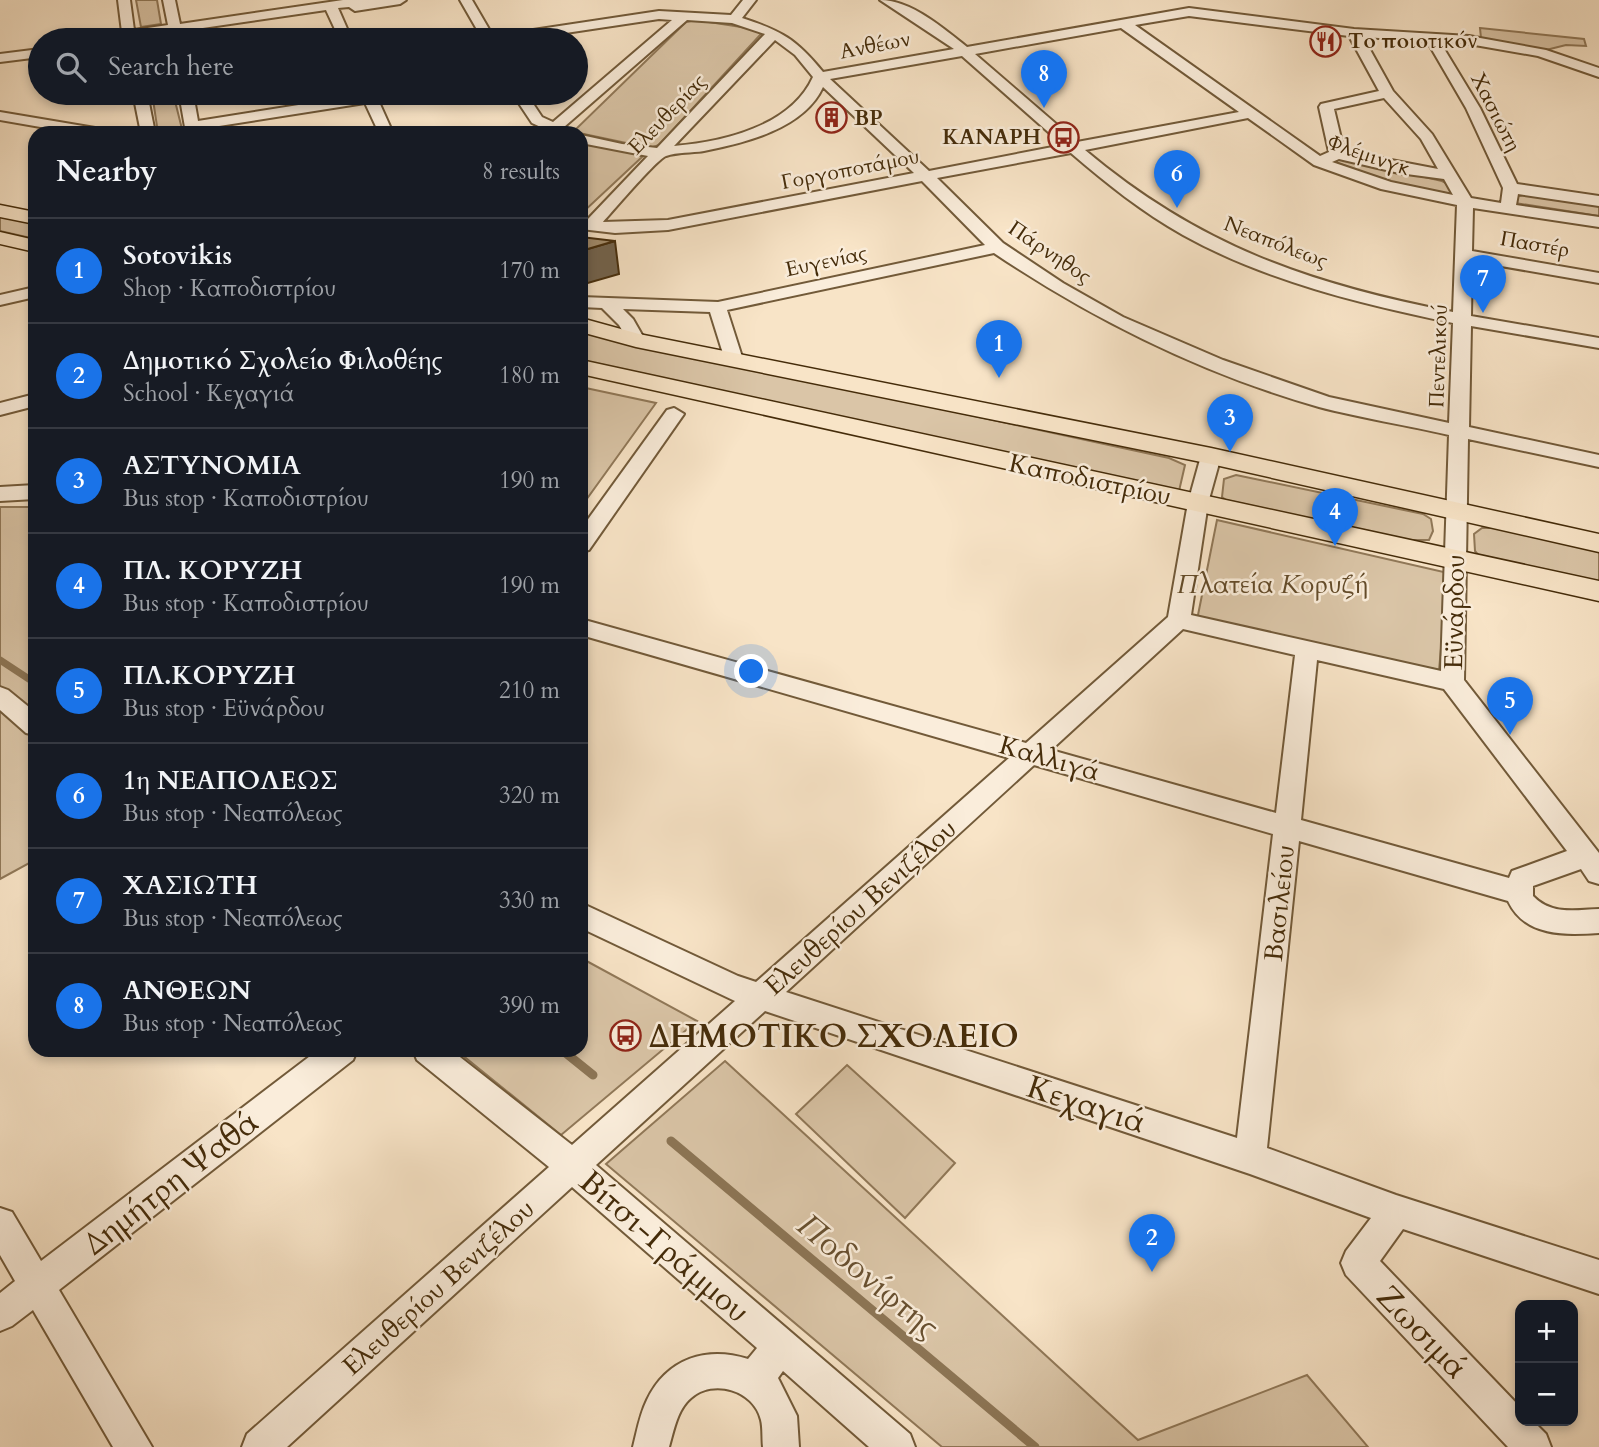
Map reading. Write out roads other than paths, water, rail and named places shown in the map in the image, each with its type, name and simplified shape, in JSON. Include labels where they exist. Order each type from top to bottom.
[{"type":"main road","points":[[0,211],[28,217]]},
{"type":"main road","points":[[0,238],[28,244]]},
{"type":"main road","name":"Καποδιστρίου","points":[[588,328],[636,340],[1211,456],[1599,543]]},
{"type":"main road","name":"Καποδιστρίου","points":[[588,369],[1599,592]]},
{"type":"street","points":[[124,0],[127,28]]},
{"type":"street","points":[[169,0],[175,28]]},
{"type":"street","points":[[212,28],[369,0]]},
{"type":"street","points":[[332,8],[400,0]]},
{"type":"street","points":[[466,0],[482,28]]},
{"type":"street","points":[[734,19],[750,0]]},
{"type":"street","name":"Νεαπόλεως","points":[[886,0],[969,49]]},
{"type":"street","name":"Νεαπόλεως","points":[[903,0],[935,18],[1083,147],[1117,184],[1171,220],[1239,254],[1355,295],[1599,344]]},
{"type":"street","name":"Ανθέων","points":[[588,140],[660,152],[753,134],[792,115],[813,96],[820,77],[1124,23],[1202,6],[1354,33],[1469,40],[1514,47],[1597,75]]},
{"type":"street","points":[[332,8],[341,28]]},
{"type":"street","points":[[588,102],[685,15]]},
{"type":"street","name":"Πάρνηθος","points":[[570,28],[644,16],[685,15],[734,19],[774,33],[800,51],[820,77],[998,247],[1057,287],[1117,321],[1216,364],[1324,402],[1599,461]]},
{"type":"street","name":"Φλέμινγκ","points":[[1124,23],[1319,162],[1394,188],[1465,202],[1599,222]]},
{"type":"street","name":"Ελευθερίας","points":[[588,222],[660,152],[774,33]]},
{"type":"street","points":[[1354,33],[1387,93],[1427,137],[1465,202]]},
{"type":"street","name":"Χασιώτη","points":[[1432,38],[1473,108],[1511,188],[1508,208]]},
{"type":"street","points":[[0,56],[28,52]]},
{"type":"street","points":[[1337,154],[1326,107],[1387,93]]},
{"type":"street","points":[[142,105],[147,126]]},
{"type":"street","points":[[188,105],[191,126]]},
{"type":"street","points":[[213,126],[322,105]]},
{"type":"street","points":[[373,105],[383,126]]},
{"type":"street","points":[[527,105],[537,120],[546,126]]},
{"type":"street","points":[[562,126],[585,105]]},
{"type":"street","name":"Γοργοποτάμου","points":[[588,224],[628,228],[668,225],[1249,114]]},
{"type":"street","points":[[0,116],[59,126]]},
{"type":"street","points":[[1319,162],[1337,154],[1399,168],[1448,175]]},
{"type":"street","points":[[1511,188],[1599,201]]},
{"type":"street","name":"Πεντελικού","points":[[1457,511],[1465,202]]},
{"type":"street","name":"Ευγενίας","points":[[588,303],[718,307],[998,247]]},
{"type":"street","name":"Παστέρ","points":[[1464,255],[1599,278]]},
{"type":"street","points":[[0,300],[28,294]]},
{"type":"street","points":[[608,304],[627,323],[636,340]]},
{"type":"street","points":[[718,307],[720,321],[734,360]]},
{"type":"street","name":"Νεαπόλεως","points":[[1462,315],[1599,333]]},
{"type":"street","points":[[0,409],[28,402]]},
{"type":"street","points":[[588,535],[674,414]]},
{"type":"street","points":[[1211,456],[1198,503],[1179,620],[1452,682]]},
{"type":"street","points":[[0,495],[28,493]]},
{"type":"street","name":"Εϋνάρδου","points":[[1457,511],[1452,682],[1593,864]]},
{"type":"street","name":"Ελευθερίου Βενιζέλου","points":[[260,1447],[1179,620]]},
{"type":"street","name":"Καλλιγά","points":[[588,629],[1518,892]]},
{"type":"street","name":"Βασιλείου","points":[[1250,1158],[1307,649]]},
{"type":"street","points":[[0,696],[28,720]]},
{"type":"street","points":[[1593,864],[1522,879],[1518,892],[1526,908],[1545,920],[1599,921]]},
{"type":"street","name":"Κεχαγιά","points":[[588,918],[731,987],[1250,1158],[1396,1211],[1599,1277]]},
{"type":"street","name":"Δημήτρη Ψαθά","points":[[0,1314],[333,1057]]},
{"type":"street","name":"Βίτσι-Γράμμου","points":[[438,1057],[573,1166],[897,1447]]},
{"type":"street","name":"Ζωσιμά","points":[[1396,1211],[1358,1263],[1533,1447]]},
{"type":"street","points":[[0,1224],[134,1447]]},
{"type":"street","points":[[754,1381],[780,1346]]},
{"type":"street","points":[[651,1447],[653,1424],[663,1402],[678,1385],[696,1373],[717,1368],[737,1371],[754,1381],[770,1398],[779,1419],[781,1447]]},
{"type":"waterway","name":"Ποδονίφτης","points":[[0,660],[28,678]]},
{"type":"waterway","name":"Ποδονίφτης","points":[[571,1057],[593,1075]]},
{"type":"waterway","name":"Ποδονίφτης","points":[[671,1141],[1035,1447]]},
{"type":"place","name":"Το ποιοτικόν","points":[[1325,41]]},
{"type":"place","name":"ΑΝΘΕΩΝ","points":[[1044,108]]},
{"type":"place","name":"BP","points":[[831,118]]},
{"type":"place","name":"ΚΑΝΑΡΗ","points":[[1064,137]]},
{"type":"place","name":"1η ΝΕΑΠΟΛΕΩΣ","points":[[1177,208]]},
{"type":"place","name":"ΧΑΣΙΩΤΗ","points":[[1483,313]]},
{"type":"place","name":"Sotovikis","points":[[999,378]]},
{"type":"place","name":"ΑΣΤΥΝΟΜΙΑ","points":[[1230,452]]},
{"type":"place","name":"ΠΛ. ΚΟΡΥΖΗ","points":[[1335,546]]},
{"type":"place","name":"ΠΛ.ΚΟΡΥΖΗ","points":[[1510,735]]},
{"type":"place","name":"ΔΗΜΟΤΙΚΟ ΣΧΟΛΕΙΟ","points":[[626,1036]]},
{"type":"place","name":"Δημοτικό Σχολείο Φιλοθέης","points":[[1152,1272]]},
{"type":"park label","name":"Πλατεία Κορυζή","points":[[1273,584]]}]
